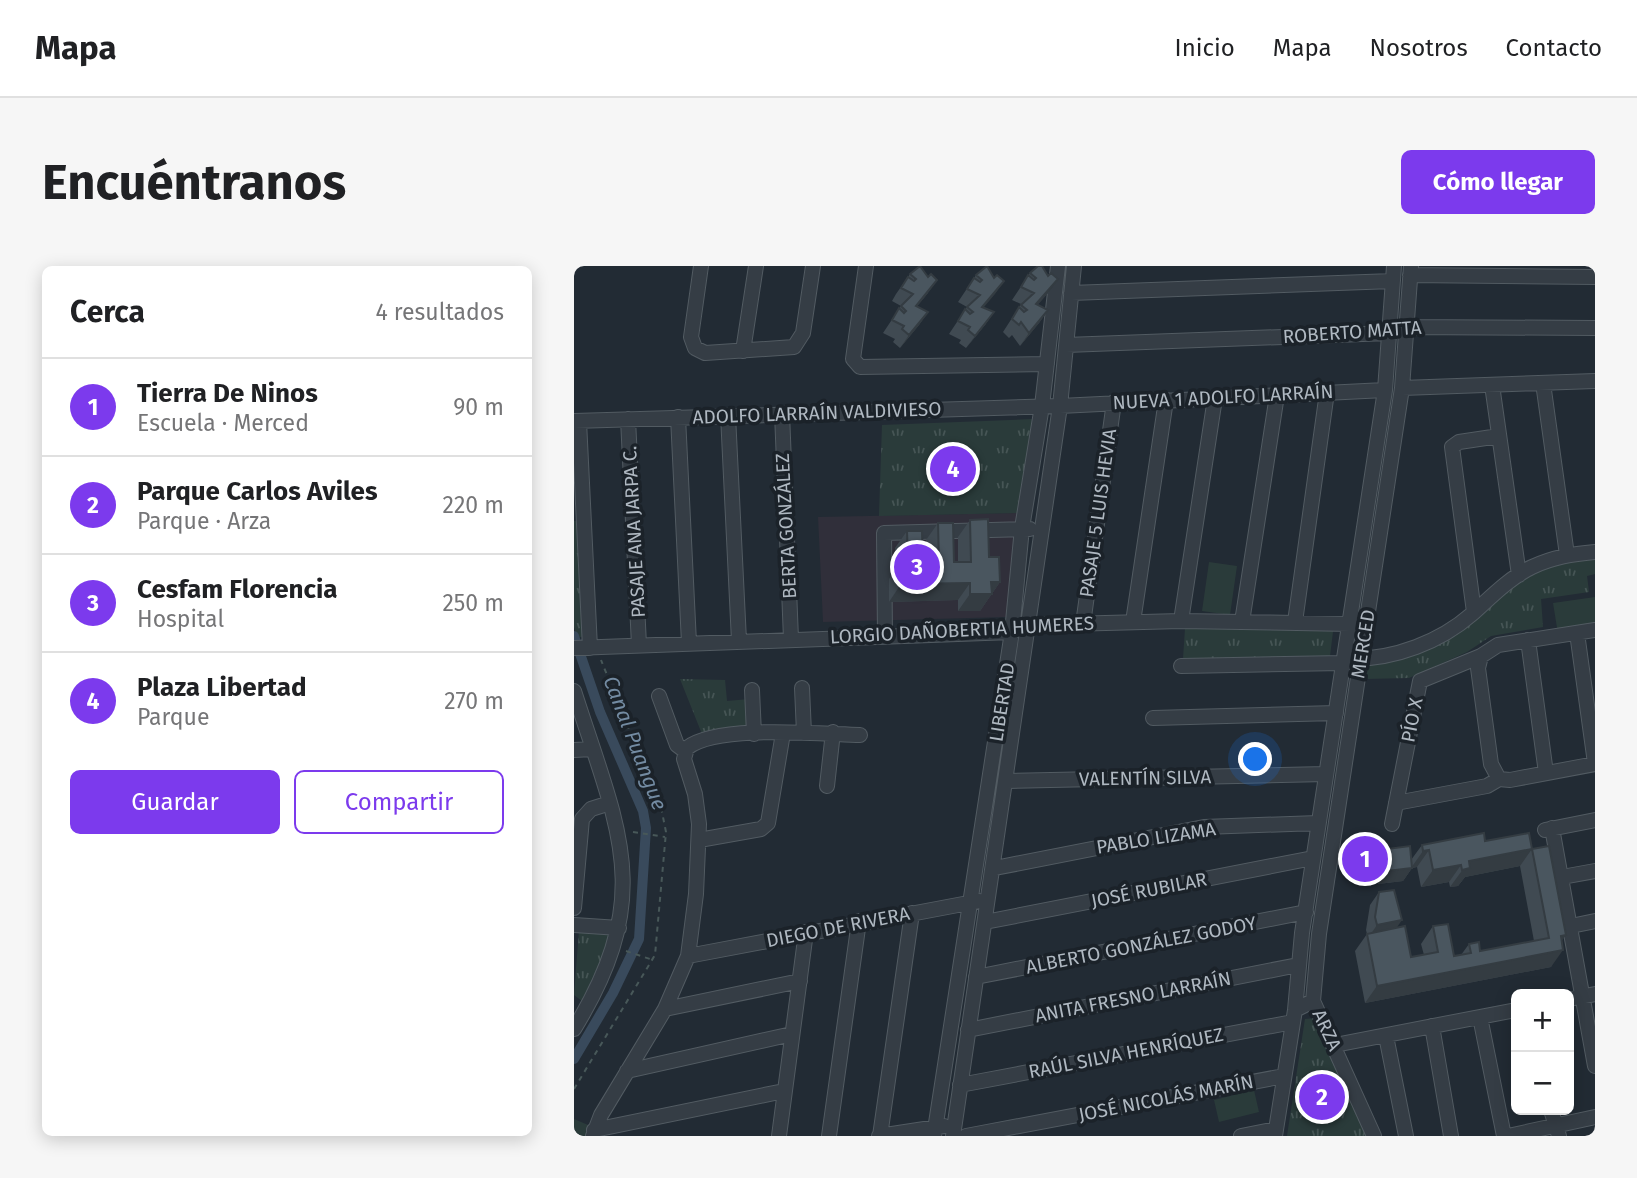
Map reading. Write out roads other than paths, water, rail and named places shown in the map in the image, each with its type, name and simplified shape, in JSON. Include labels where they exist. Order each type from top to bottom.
[{"type":"street","points":[[701,266],[691,337],[692,344],[705,352],[786,349],[798,344],[803,333],[813,266]]},
{"type":"street","points":[[743,351],[756,266]]},
{"type":"street","points":[[866,266],[853,359],[860,367],[1047,364]]},
{"type":"street","name":"LIBERTAD","points":[[935,1132],[1013,632],[1023,528],[1042,406],[1058,266]]},
{"type":"street","name":"LIBERTAD","points":[[954,1130],[1030,625],[1060,406],[1074,266]]},
{"type":"street","points":[[1410,271],[1595,277]]},
{"type":"street","name":"MERCED","points":[[1313,1001],[1319,934],[1402,388],[1410,271]]},
{"type":"street","points":[[1072,293],[1393,273]]},
{"type":"street","name":"MERCED","points":[[1275,1133],[1294,1016],[1298,965],[1318,823],[1351,624],[1385,390],[1393,273]]},
{"type":"street","name":"ROBERTO MATTA","points":[[1066,345],[1389,333],[1406,327],[1595,328]]},
{"type":"street","points":[[1402,388],[1595,381]]},
{"type":"street","points":[[1543,383],[1567,555]]},
{"type":"street","points":[[1492,385],[1519,575]]},
{"type":"street","name":"NUEVA 1 ADOLFO LARRAÍN","points":[[1060,406],[1385,390]]},
{"type":"street","points":[[1295,622],[1327,392]]},
{"type":"street","points":[[1242,622],[1277,395]]},
{"type":"street","points":[[1181,621],[1215,398]]},
{"type":"street","points":[[1133,622],[1166,400]]},
{"type":"street","name":"PASAJE 5 LUIS HEVIA","points":[[1083,624],[1114,402]]},
{"type":"street","name":"ADOLFO LARRAÍN VALDIVIESO","points":[[576,421],[1060,406]]},
{"type":"street","name":"BERTA GONZÁLEZ","points":[[782,413],[791,639]]},
{"type":"street","points":[[728,415],[739,641]]},
{"type":"street","points":[[678,417],[689,643]]},
{"type":"street","name":"PASAJE ANA JARPA C.","points":[[628,419],[639,645]]},
{"type":"street","points":[[576,421],[583,648]]},
{"type":"street","points":[[1474,612],[1451,450],[1453,445],[1499,436]]},
{"type":"street","points":[[885,636],[884,533],[1023,528],[1042,530]]},
{"type":"street","points":[[1181,666],[1343,661],[1419,646],[1474,612],[1519,575],[1567,555],[1595,552]]},
{"type":"street","name":"LORGIO DAÑOBERTIA HUMERES","points":[[583,648],[1013,632],[1030,625],[1181,621],[1351,624]]},
{"type":"street","points":[[1499,779],[1492,768],[1489,751],[1478,668],[1481,656],[1498,645],[1595,630]]},
{"type":"street","points":[[1396,803],[1487,786],[1499,779],[1595,763],[1577,633]]},
{"type":"street","points":[[1528,640],[1546,773]]},
{"type":"street","name":"PÍO X","points":[[1392,824],[1419,684],[1424,678],[1481,656]]},
{"type":"street","points":[[802,688],[804,733]]},
{"type":"street","points":[[752,690],[754,734]]},
{"type":"street","points":[[659,696],[677,745],[685,751]]},
{"type":"street","points":[[574,1029],[580,1008],[605,976],[619,928],[624,886],[623,858],[610,803],[575,698]]},
{"type":"street","points":[[1153,718],[1336,713]]},
{"type":"street","points":[[827,786],[833,732]]},
{"type":"street","points":[[594,1133],[627,1071],[665,1009],[688,956],[696,894],[699,840],[697,809],[684,759],[685,751],[692,744],[712,738],[754,734],[833,732],[860,735]]},
{"type":"street","points":[[699,840],[756,830],[768,824],[783,733]]},
{"type":"street","points":[[574,750],[593,750]]},
{"type":"street","name":"VALENTÍN SILVA","points":[[1007,781],[1326,774]]},
{"type":"street","points":[[574,908],[582,819],[591,810],[610,803]]},
{"type":"street","points":[[1595,820],[1548,829],[1589,995],[1595,1066]]},
{"type":"street","name":"PABLO LIZAMA","points":[[995,868],[1204,827],[1318,823]]},
{"type":"street","name":"JOSÉ RUBILAR","points":[[985,922],[1313,858]]},
{"type":"street","points":[[1562,877],[1595,870]]},
{"type":"street","name":"DIEGO DE RIVERA","points":[[688,956],[859,921],[989,899]]},
{"type":"street","points":[[912,912],[880,1136],[954,1130]]},
{"type":"street","name":"ALBERTO GONZÁLEZ GODOY","points":[[976,977],[1306,912]]},
{"type":"street","points":[[829,1136],[859,921]]},
{"type":"street","points":[[1571,926],[1595,921]]},
{"type":"street","points":[[574,925],[619,928]]},
{"type":"street","points":[[779,1136],[806,932]]},
{"type":"street","name":"ANITA FRESNO LARRAÍN","points":[[968,1030],[1298,965]]},
{"type":"street","points":[[665,1009],[800,981]]},
{"type":"street","points":[[1294,1016],[1313,1001]]},
{"type":"street","name":"ARZA","points":[[1313,1001],[1374,1136]]},
{"type":"street","points":[[1335,1045],[1511,1011]]},
{"type":"street","name":"RAÚL SILVA HENRÍQUEZ","points":[[960,1085],[1294,1016]]},
{"type":"street","points":[[1480,1017],[1506,1136],[1557,1131],[1595,1117]]},
{"type":"street","points":[[1432,1026],[1451,1136]]},
{"type":"street","points":[[627,1071],[792,1034]]},
{"type":"street","points":[[1386,1036],[1406,1136]]},
{"type":"street","name":"JOSÉ NICOLÁS MARÍN","points":[[966,1136],[1284,1076]]},
{"type":"street","points":[[594,1133],[783,1091]]},
{"type":"street","points":[[1241,1136],[1275,1133]]},
{"type":"waterway","name":"Canal Puangue","points":[[574,636],[600,712],[643,811],[646,828],[639,939],[613,993],[574,1059]]},
{"type":"place","name":"Plaza Libertad","points":[[953,469]]},
{"type":"place","name":"Cesfam Florencia","points":[[917,567]]},
{"type":"place","name":"Tierra De Ninos","points":[[1365,859]]},
{"type":"place","name":"Parque Carlos Aviles","points":[[1322,1097]]}]
